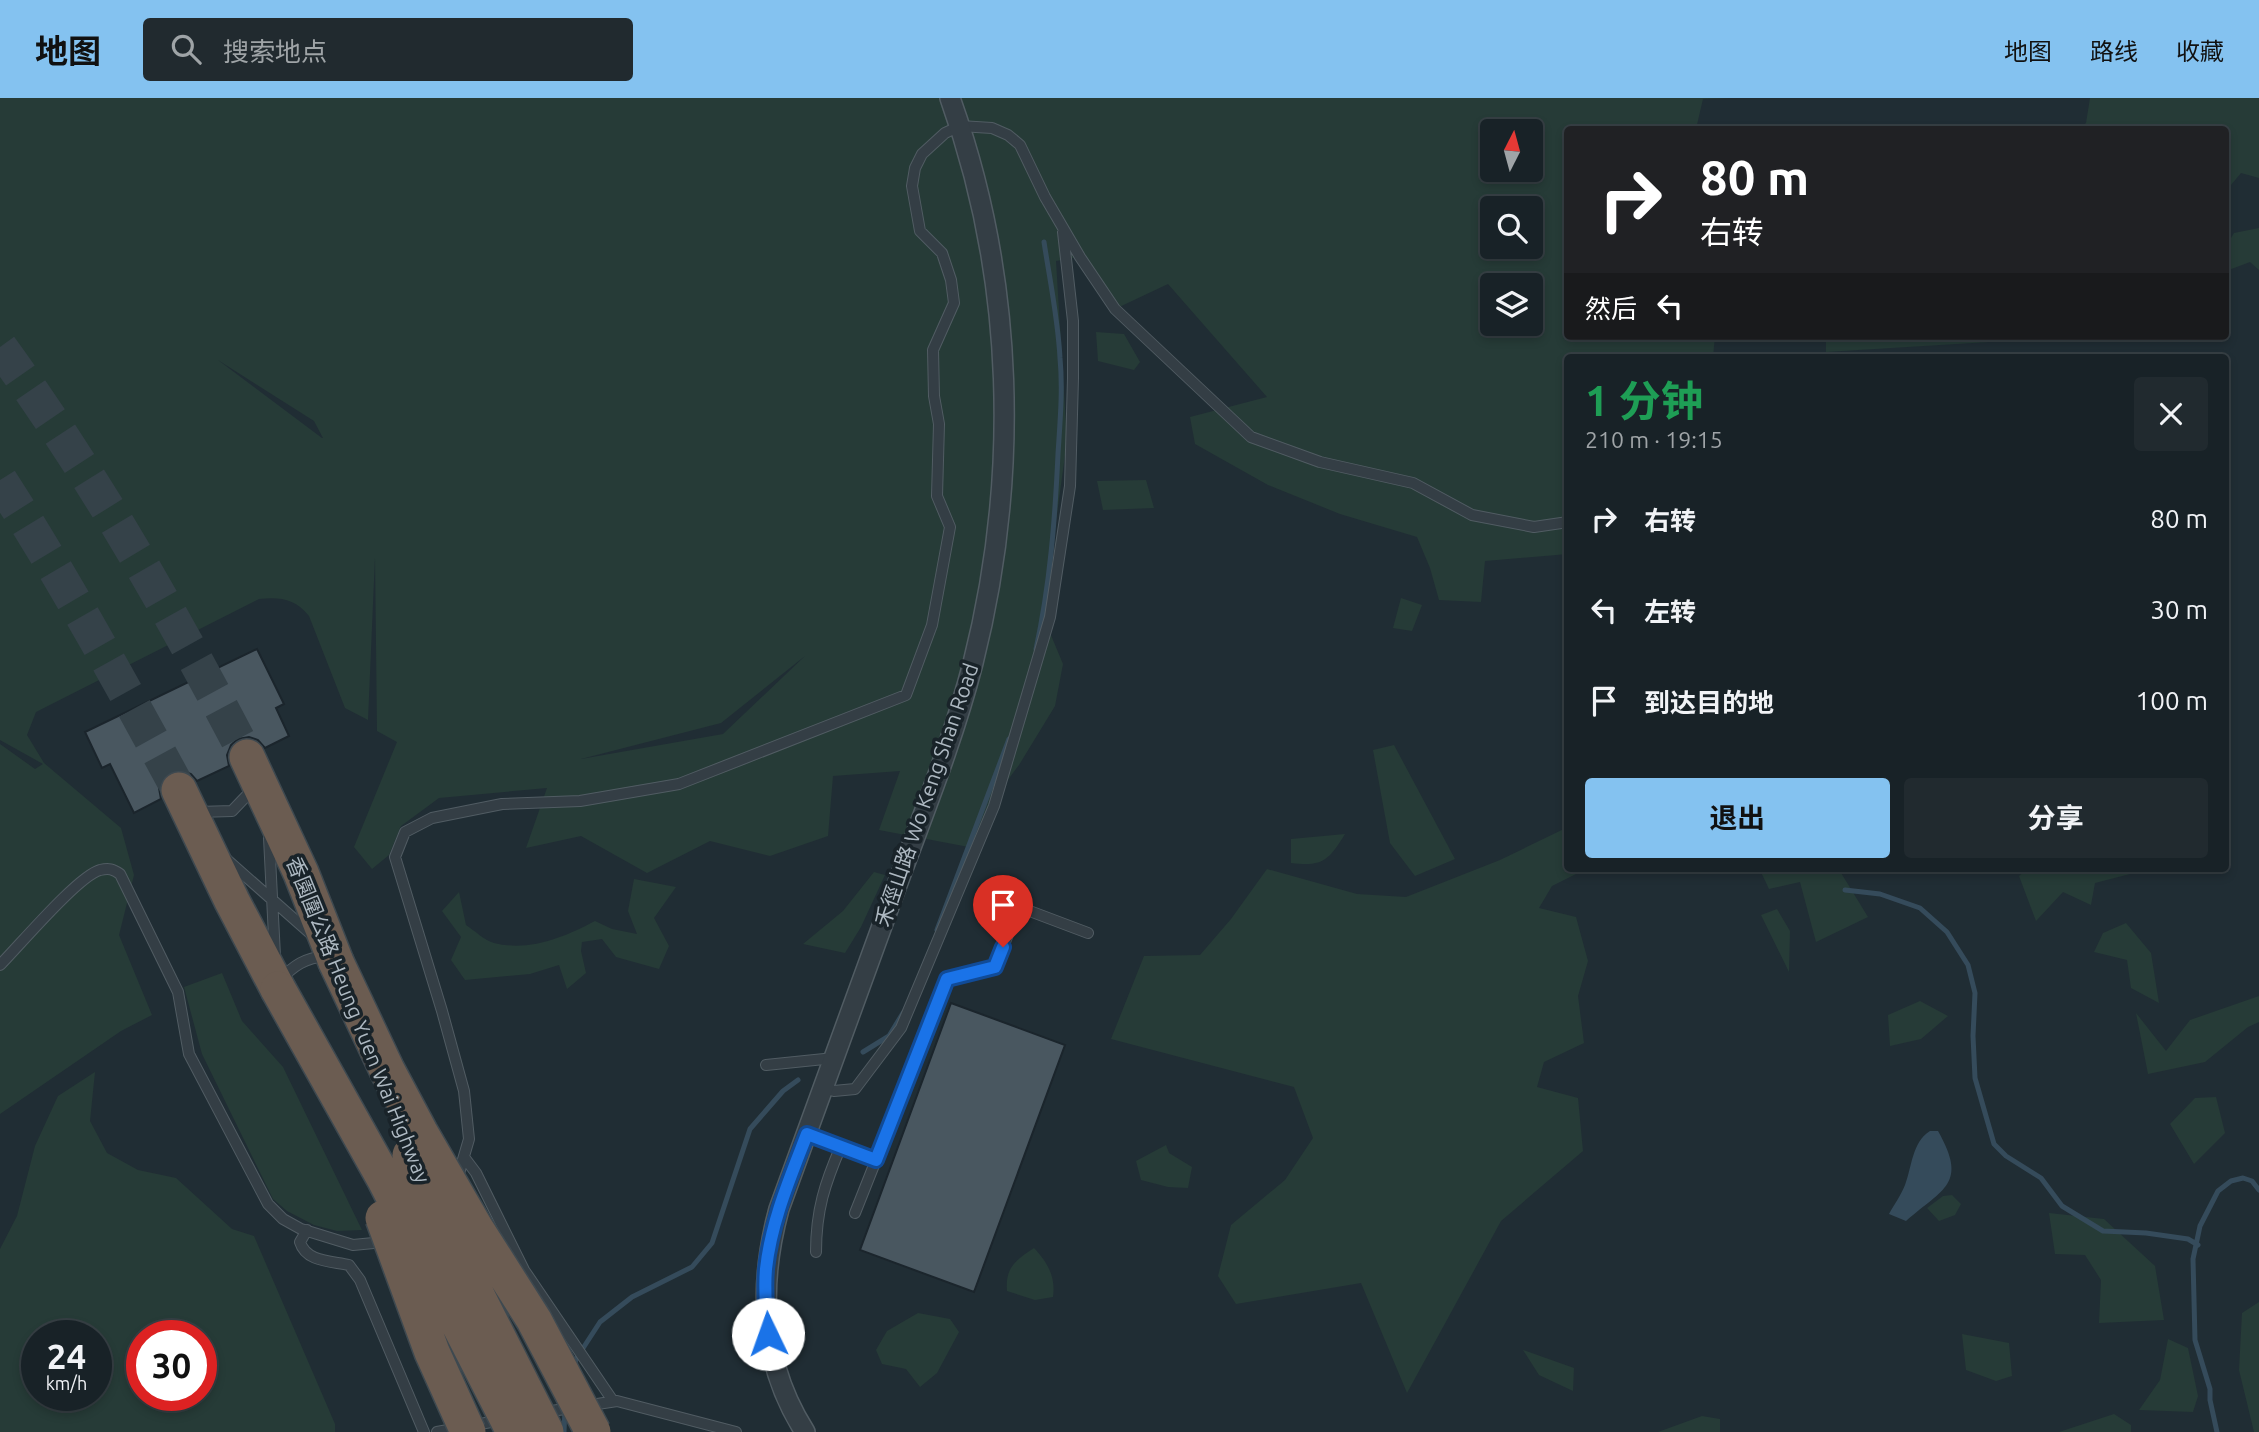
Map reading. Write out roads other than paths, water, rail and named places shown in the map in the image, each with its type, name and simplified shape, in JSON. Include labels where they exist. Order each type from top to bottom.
[{"type":"highway","name":"香園圍公路 Heung Yuen Wai Highway","points":[[258,779],[301,873],[407,1150],[447,1236],[546,1432]]},
{"type":"highway","name":"香園圍公路 Heung Yuen Wai Highway","points":[[189,813],[277,987],[379,1168],[514,1432]]},
{"type":"highway","points":[[335,959],[387,1070],[420,1132],[475,1227],[534,1320],[593,1432]]},
{"type":"highway","points":[[277,987],[378,1205],[432,1352],[468,1432]]},
{"type":"street","name":"禾徑山路 Wo Keng Shan Road","points":[[806,1432],[788,1401],[772,1358],[768,1334],[765,1291],[773,1231],[960,710],[983,622],[998,534],[1004,435],[1000,329],[988,235],[960,126],[950,98]]},
{"type":"lane","points":[[426,1222],[453,1192],[469,1139],[464,1091],[395,857],[405,832],[432,818],[502,804],[580,801],[679,784],[906,695],[933,625],[950,527],[937,496],[939,425],[934,396],[933,351],[954,303],[951,279],[942,253],[920,231],[912,186],[915,168],[922,154],[937,139],[960,126],[992,128],[1020,145],[1063,228],[1115,309],[1251,437],[1320,462],[1413,483],[1472,515],[1534,527],[1564,523]]},
{"type":"lane","points":[[823,1088],[834,1091],[855,1089],[901,1028],[994,806],[1050,617],[1070,486],[1073,321],[1063,228]]},
{"type":"lane","points":[[189,813],[232,811],[258,779]]},
{"type":"lane","points":[[258,779],[273,899],[277,987]]},
{"type":"lane","points":[[189,813],[335,959]]},
{"type":"lane","points":[[0,965],[75,887],[97,871],[111,869],[120,874],[178,992],[189,1054],[268,1204],[283,1219],[353,1245],[384,1242],[415,1227]]},
{"type":"lane","points":[[855,1213],[947,979],[995,967],[1019,907],[1088,933]]},
{"type":"lane","points":[[277,987],[294,966],[303,960],[335,959]]},
{"type":"lane","points":[[766,1065],[834,1058]]},
{"type":"lane","points":[[807,1134],[876,1160]]},
{"type":"lane","points":[[816,1252],[816,1225],[827,1178],[841,1146]]},
{"type":"lane","points":[[464,1157],[476,1172],[524,1270],[613,1401]]},
{"type":"lane","points":[[307,1230],[300,1242],[303,1251],[312,1258],[349,1265],[360,1280],[424,1432]]},
{"type":"lane","points":[[437,1432],[613,1401],[736,1432]]},
{"type":"water","points":[[1930,1131],[1938,1131],[1947,1149],[1951,1174],[1948,1184],[1941,1192],[1906,1221],[1889,1214],[1905,1185],[1916,1148]]},
{"type":"waterway","points":[[1036,649],[1051,552],[1061,394],[1058,329],[1044,242]]},
{"type":"waterway","points":[[937,930],[1009,739]]},
{"type":"waterway","points":[[1845,890],[1880,894],[1920,908],[1947,932],[1968,965],[1975,993],[1975,1078],[1994,1144],[2006,1156],[2041,1178],[2062,1206],[2103,1231],[2188,1239],[2198,1245]]},
{"type":"waterway","points":[[863,1052],[889,1036],[903,1013]]},
{"type":"waterway","points":[[574,1368],[576,1359],[600,1322],[632,1297],[692,1267],[712,1243],[750,1129],[783,1091],[798,1080]]},
{"type":"waterway","points":[[2217,1432],[2210,1389],[2195,1340],[2193,1259],[2200,1226],[2218,1191],[2231,1181],[2243,1178],[2252,1181],[2259,1190]]},
{"type":"waterway","points":[[564,1432],[565,1408]]},
{"type":"tunnel","points":[[0,347],[68,446],[131,547],[247,757]]},
{"type":"tunnel","points":[[0,480],[70,595],[179,790]]}]
